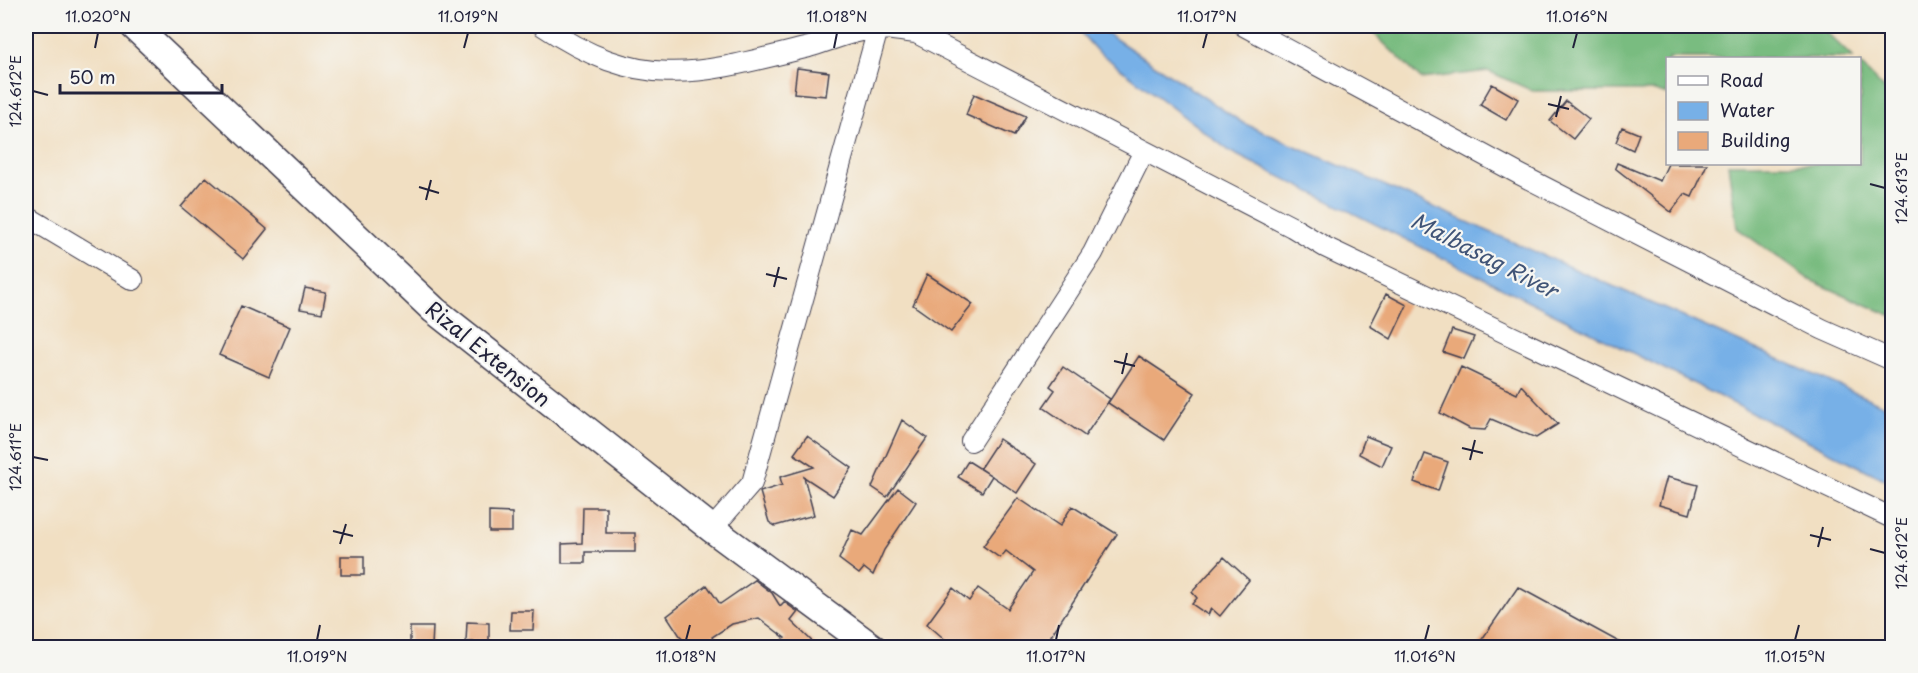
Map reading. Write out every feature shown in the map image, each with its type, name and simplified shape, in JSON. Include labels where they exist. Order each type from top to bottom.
[{"type":"street","name":"Rizal Extension","points":[[134,26],[434,310],[712,529],[873,648]]},
{"type":"street","points":[[543,26],[572,45],[603,60],[644,71],[690,72],[729,66],[878,29],[916,33],[1292,227],[1325,247],[1893,518]]},
{"type":"street","points":[[1244,26],[1520,174],[1822,329],[1893,360]]},
{"type":"street","points":[[712,529],[752,483],[878,29]]},
{"type":"street","points":[[971,441],[1093,253],[1144,151]]},
{"type":"street","points":[[26,216],[133,280]]},
{"type":"green space","points":[[1366,26],[1820,26],[1852,57],[1666,57],[1666,95],[1655,91],[1533,91],[1488,71],[1421,79]]},
{"type":"green space","points":[[1861,65],[1892,97],[1892,316],[1810,280],[1737,228],[1728,165],[1861,165]]},
{"type":"water","name":"Malbasag River","points":[[1075,26],[1096,26],[1243,123],[1892,409],[1892,483],[1231,152],[1096,50]]},
{"type":"building","points":[[797,68],[829,72],[826,96],[794,93]]},
{"type":"building","points":[[1492,84],[1518,99],[1506,120],[1480,105]]},
{"type":"building","points":[[974,94],[1026,116],[1014,136],[966,115]]},
{"type":"building","points":[[1566,101],[1589,119],[1573,139],[1550,121]]},
{"type":"building","points":[[1622,127],[1639,134],[1633,150],[1616,142]]},
{"type":"building","points":[[1617,163],[1660,181],[1668,165],[1707,165],[1692,197],[1685,194],[1671,212],[1615,168]]},
{"type":"building","points":[[206,177],[267,229],[243,259],[181,207]]},
{"type":"building","points":[[927,274],[973,304],[951,332],[913,305]]},
{"type":"building","points":[[305,288],[326,292],[322,313],[300,309]]},
{"type":"building","points":[[1386,294],[1407,305],[1391,339],[1370,326]]},
{"type":"building","points":[[241,306],[290,327],[269,377],[219,355]]},
{"type":"building","points":[[1452,330],[1474,337],[1464,359],[1443,352]]},
{"type":"building","points":[[1139,356],[1195,393],[1164,440],[1108,403]]},
{"type":"building","points":[[1063,367],[1110,399],[1085,436],[1043,407],[1055,390],[1050,386]]},
{"type":"building","points":[[1461,367],[1517,394],[1521,385],[1558,424],[1536,438],[1491,419],[1485,430],[1470,429],[1440,413]]},
{"type":"building","points":[[902,420],[927,438],[887,497],[872,487]]},
{"type":"building","points":[[807,436],[852,468],[833,496],[804,477],[814,515],[775,526],[769,522],[760,492],[782,485],[780,477],[814,467],[794,454]]},
{"type":"building","points":[[1366,436],[1391,446],[1382,466],[1359,454]]},
{"type":"building","points":[[999,439],[1036,464],[1017,493],[980,468]]},
{"type":"building","points":[[1425,454],[1448,462],[1438,491],[1414,482]]},
{"type":"building","points":[[968,461],[992,476],[982,492],[958,477]]},
{"type":"building","points":[[1667,477],[1698,485],[1690,514],[1659,505]]},
{"type":"building","points":[[898,488],[916,502],[884,550],[873,575],[864,568],[859,574],[839,559],[852,530],[863,535]]},
{"type":"building","points":[[1018,498],[1060,526],[1072,506],[1117,534],[1043,648],[955,648],[927,624],[953,588],[969,601],[978,588],[1008,609],[1033,572],[1006,551],[1000,558],[983,546]]},
{"type":"building","points":[[583,507],[606,507],[606,533],[635,533],[635,552],[585,552],[585,563],[562,563],[562,544],[582,543]]},
{"type":"building","points":[[489,512],[512,513],[512,532],[489,532]]},
{"type":"building","points":[[341,556],[364,556],[364,575],[341,575]]},
{"type":"building","points":[[1224,557],[1249,580],[1220,616],[1211,608],[1208,615],[1192,604],[1197,598],[1192,592]]},
{"type":"building","points":[[755,580],[772,593],[780,606],[784,602],[798,612],[791,621],[819,648],[775,648],[785,638],[759,618],[732,624],[712,637],[717,648],[688,648],[667,616],[707,585],[720,604]]},
{"type":"building","points":[[1518,587],[1630,648],[1476,648]]},
{"type":"building","points":[[511,611],[534,611],[533,630],[510,630]]},
{"type":"building","points":[[467,622],[489,623],[489,642],[466,642]]},
{"type":"building","points":[[410,627],[433,627],[432,646],[410,646]]}]
